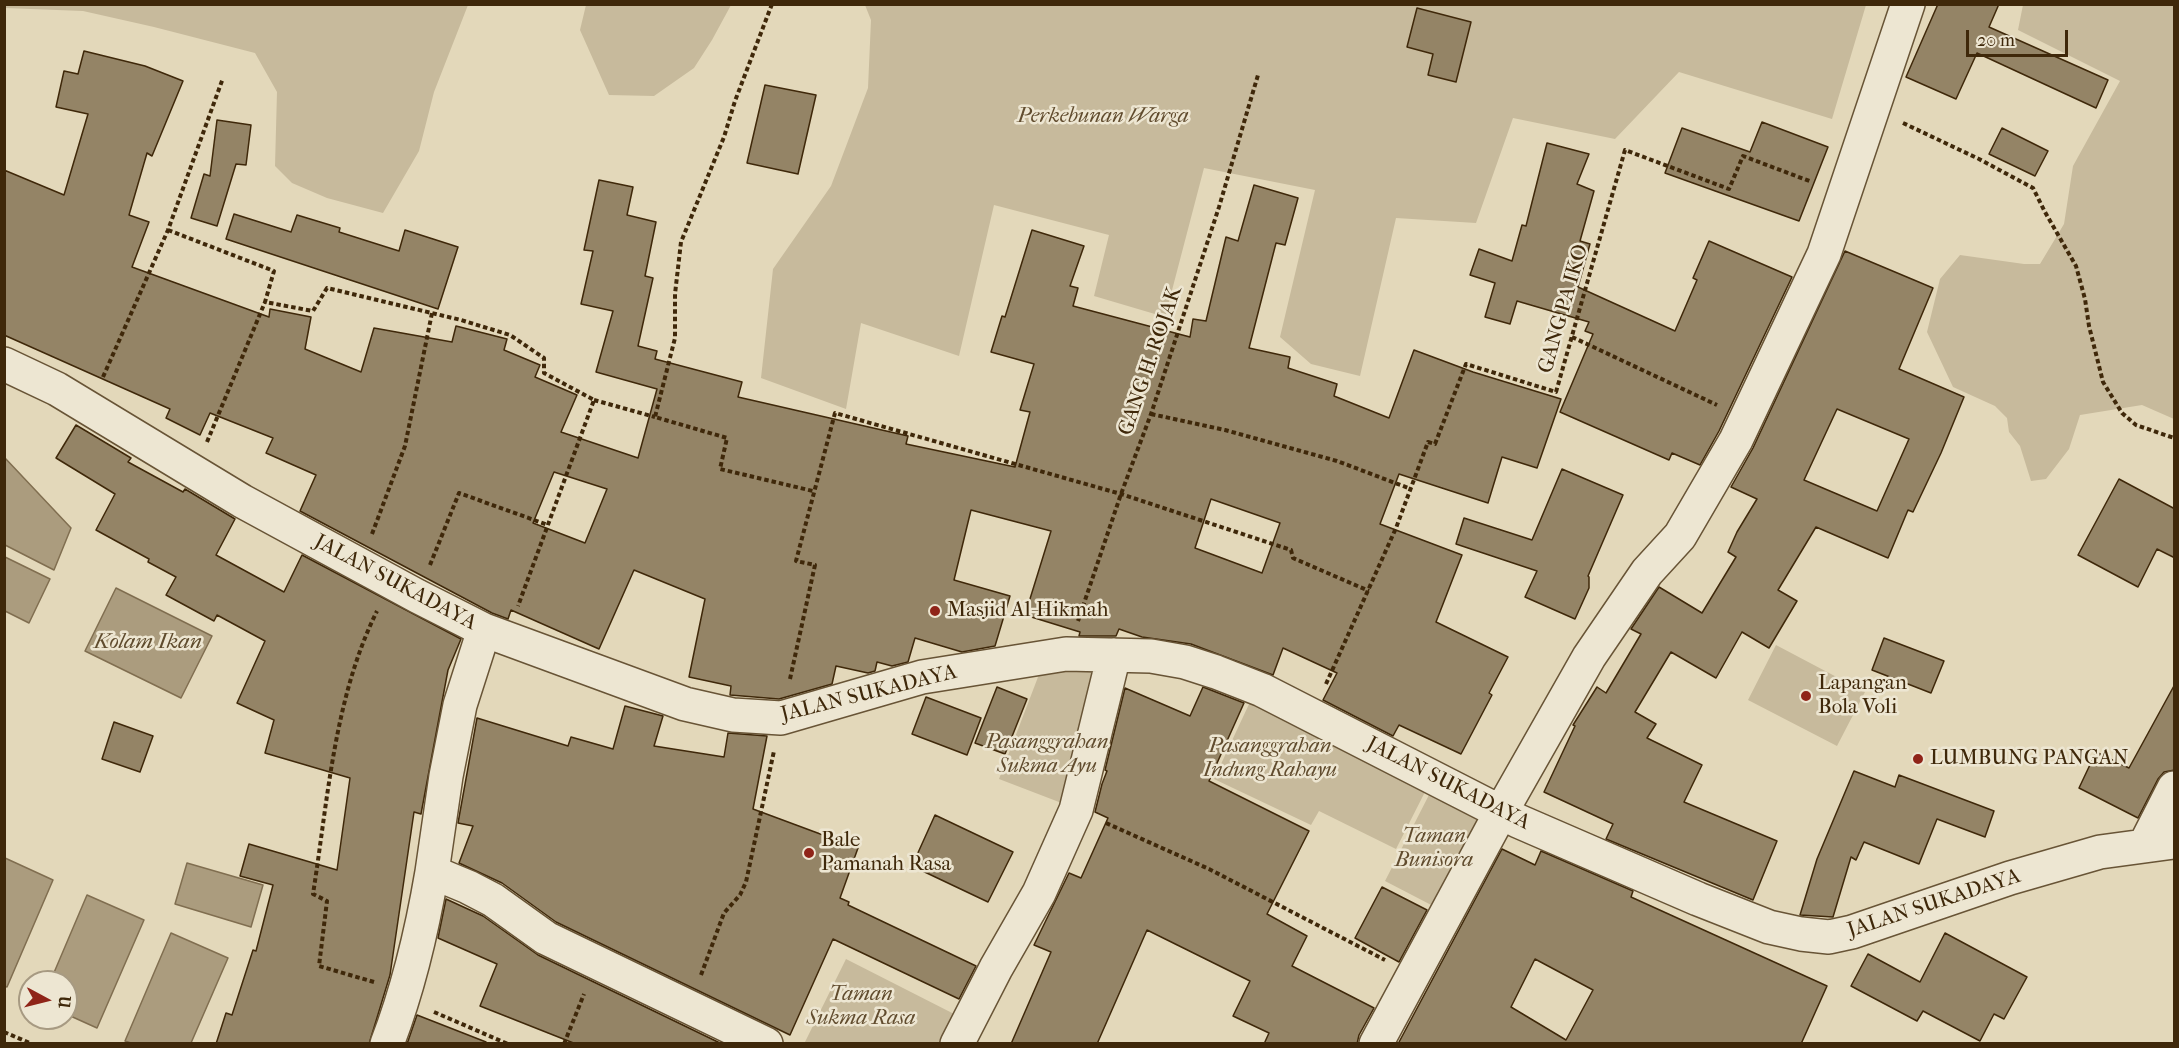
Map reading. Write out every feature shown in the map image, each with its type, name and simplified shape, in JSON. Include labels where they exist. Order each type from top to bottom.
[{"type":"street","points":[[1376,1044],[1501,812],[1589,657],[1647,572],[1680,536],[1736,440],[1824,254],[1908,4]]},
{"type":"street","name":"JALAN SUKADAYA","points":[[4,364],[57,388],[242,501],[358,565],[495,634],[694,706],[733,715],[781,718],[922,677],[1066,654],[1151,656],[1185,662],[1262,690],[1501,812],[1645,876],[1769,927],[1829,937],[1852,932],[2010,879],[2100,852],[2160,843]]},
{"type":"street","points":[[387,1044],[405,995],[423,925],[460,705],[495,634]]},
{"type":"street","points":[[957,1044],[996,968],[1039,893],[1076,810],[1114,655]]},
{"type":"street","points":[[2160,843],[2175,788]]},
{"type":"street","points":[[432,872],[480,893],[519,917],[546,939],[766,1044]]},
{"type":"path","points":[[655,417],[675,338],[675,294],[681,242],[724,137],[735,101],[772,4]]},
{"type":"path","name":"GANG H. ROJAK","points":[[1066,654],[1151,414],[1219,207],[1258,75]]},
{"type":"path","points":[[89,407],[168,230],[222,78]]},
{"type":"path","points":[[1873,110],[1978,159],[2033,188],[2076,266],[2103,382],[2122,413],[2136,425],[2175,438]]},
{"type":"path","name":"GANG PA IKO","points":[[1311,715],[1396,528],[1428,442],[1435,444],[1466,364],[1556,392],[1625,150],[1729,189],[1743,156],[1843,194]]},
{"type":"path","points":[[168,230],[274,271],[265,302],[195,471]]},
{"type":"path","points":[[265,302],[313,311],[327,288],[461,320],[510,335],[544,358],[544,373],[594,400],[727,438],[720,469],[813,490]]},
{"type":"path","points":[[358,565],[378,522],[405,446],[432,313]]},
{"type":"path","points":[[1572,337],[1745,418]]},
{"type":"path","points":[[495,634],[548,526],[594,400]]},
{"type":"path","points":[[689,1007],[724,913],[740,895],[746,882],[815,565],[796,561],[813,490],[836,413],[1121,494],[1291,550],[1293,558],[1369,591]]},
{"type":"path","points":[[1151,414],[1225,430],[1336,461],[1411,489]]},
{"type":"path","points":[[507,1044],[405,995],[319,966],[327,901],[313,894],[331,771],[353,668],[360,647],[404,589],[459,493],[548,526]]},
{"type":"path","points":[[1076,810],[1209,869],[1412,974]]},
{"type":"path","points":[[564,1044],[597,964]]},
{"type":"path","points":[[4,1032],[32,1044]]},
{"type":"green space","points":[[4,5],[468,5],[434,92],[419,151],[383,213],[327,198],[292,183],[275,166],[277,92],[255,53],[83,11],[5,8]]},
{"type":"green space","points":[[586,5],[731,5],[694,68],[654,96],[609,95],[580,30]]},
{"type":"green space","name":"Perkebunan Warga","points":[[865,5],[1866,5],[1832,119],[1679,72],[1615,139],[1513,118],[1476,223],[1396,218],[1360,376],[1311,364],[1280,337],[1315,190],[1204,168],[1165,317],[1094,296],[1109,235],[994,205],[959,356],[861,323],[846,409],[761,378],[773,269],[831,186],[868,88],[871,20]]},
{"type":"green space","points":[[2023,5],[2174,5],[2174,419],[2142,405],[2080,415],[2069,449],[2046,479],[2031,481],[2020,446],[2009,432],[2007,418],[1995,406],[1953,387],[1927,332],[1940,279],[1960,255],[2040,264],[2064,224],[2073,166],[2120,81],[2018,30]]},
{"type":"green space","name":"Lapangan Bola Voli","points":[[1776,645],[1865,692],[1837,746],[1748,700]]},
{"type":"green space","name":"Pasanggrahan Sukma Ayu","points":[[1107,660],[1072,807],[999,779],[1043,664]]},
{"type":"green space","name":"Pasanggrahan Indung Rahayu","points":[[1250,702],[1427,788],[1396,849],[1319,811],[1311,825],[1214,779]]},
{"type":"green space","name":"Taman Bunisora","points":[[1431,791],[1484,817],[1437,908],[1385,881]]},
{"type":"green space","name":"Taman Sukma Rasa","points":[[846,959],[960,1017],[947,1043],[804,1044]]},
{"type":"water","points":[[5,458],[71,528],[54,570],[5,545]]},
{"type":"water","name":"Kolam Ikan","points":[[5,557],[50,579],[29,623],[5,611]]},
{"type":"water","name":"Kolam Ikan","points":[[116,588],[212,636],[181,698],[85,651]]},
{"type":"water","points":[[5,858],[53,880],[7,987],[4,986]]},
{"type":"water","points":[[187,863],[263,885],[251,927],[175,904]]},
{"type":"water","points":[[87,895],[144,920],[97,1028],[78,1019],[78,970],[55,970]]},
{"type":"water","points":[[171,933],[228,958],[191,1043],[131,1043],[125,1041]]},
{"type":"building","points":[[1938,4],[1999,4],[1989,27],[2108,80],[2096,108],[1977,53],[1956,99],[1906,77]]},
{"type":"building","points":[[1417,8],[1471,22],[1456,82],[1428,75],[1433,54],[1407,47]]},
{"type":"building","points":[[84,51],[145,66],[183,81],[152,156],[147,153],[129,215],[149,222],[132,267],[269,317],[270,309],[311,317],[305,349],[361,372],[374,328],[452,342],[456,326],[507,339],[504,350],[540,365],[535,377],[577,395],[561,432],[638,458],[657,389],[596,372],[613,311],[581,304],[593,251],[584,250],[599,180],[633,187],[627,215],[656,222],[645,276],[653,278],[638,346],[657,351],[655,359],[742,382],[738,397],[908,436],[906,444],[1015,467],[1030,412],[1020,410],[1034,364],[991,352],[1002,316],[1005,317],[1032,230],[1084,246],[1070,286],[1078,288],[1073,306],[1190,337],[1193,319],[1206,321],[1226,237],[1238,241],[1254,185],[1298,198],[1285,245],[1276,243],[1249,348],[1290,357],[1288,368],[1337,384],[1334,396],[1389,418],[1414,350],[1473,372],[1561,399],[1537,468],[1502,457],[1488,503],[1399,474],[1380,524],[1462,555],[1436,622],[1508,657],[1489,693],[1492,695],[1461,754],[1399,725],[1393,736],[1323,700],[1337,673],[1283,648],[1273,675],[1191,644],[1142,637],[1119,629],[1116,636],[1079,636],[1080,632],[1025,615],[1051,531],[971,510],[954,580],[1010,596],[995,646],[962,652],[915,638],[908,662],[892,666],[877,662],[875,671],[868,673],[836,666],[832,684],[779,699],[730,695],[731,686],[689,677],[705,599],[634,570],[599,649],[511,610],[508,619],[492,613],[300,511],[316,475],[266,453],[273,438],[210,413],[200,435],[166,418],[170,409],[4,335],[4,170],[64,195],[88,114],[56,107],[64,71],[78,74]],"holes":[[[554,472],[607,489],[585,543],[533,523]],[[1211,499],[1280,523],[1262,573],[1195,548]]]},
{"type":"building","points":[[765,85],[816,95],[798,174],[747,163]]},
{"type":"building","points":[[217,120],[251,125],[246,165],[236,164],[217,226],[191,218],[204,174],[210,176]]},
{"type":"building","points":[[1762,122],[1828,147],[1799,221],[1665,173],[1682,128],[1750,152]]},
{"type":"building","points":[[2002,128],[2048,151],[2035,176],[1989,154]]},
{"type":"building","points":[[1547,143],[1589,154],[1577,184],[1594,191],[1580,241],[1590,244],[1578,287],[1675,331],[1697,280],[1693,278],[1709,241],[1792,277],[1719,431],[1700,465],[1672,453],[1669,460],[1560,412],[1593,334],[1585,331],[1589,322],[1517,301],[1510,324],[1485,317],[1495,283],[1470,275],[1479,249],[1512,261],[1522,225],[1526,226]]},
{"type":"building","points":[[234,214],[291,232],[297,215],[340,228],[339,232],[399,251],[405,230],[458,247],[438,309],[226,239]]},
{"type":"building","points":[[1845,251],[1933,288],[1899,369],[1964,397],[1941,453],[1913,512],[1908,510],[1888,558],[1816,527],[1778,590],[1797,601],[1769,648],[1742,632],[1716,678],[1671,652],[1635,712],[1656,724],[1647,738],[1702,765],[1684,802],[1777,841],[1753,900],[1606,839],[1613,824],[1544,792],[1575,726],[1573,725],[1597,687],[1606,693],[1641,634],[1631,629],[1659,587],[1702,613],[1736,557],[1728,552],[1757,499],[1731,487],[1753,448]],"holes":[[[1837,409],[1909,439],[1877,511],[1804,480]]]},
{"type":"building","points":[[76,425],[131,458],[128,462],[183,492],[185,489],[235,519],[216,555],[284,592],[302,555],[461,639],[448,670],[421,814],[414,812],[390,975],[369,1044],[216,1044],[226,1013],[232,1015],[253,950],[256,951],[273,885],[240,876],[249,844],[337,870],[350,778],[265,753],[274,720],[237,703],[265,641],[217,615],[214,621],[166,595],[176,577],[148,562],[149,559],[96,530],[115,494],[56,458]]},
{"type":"building","points":[[1562,469],[1623,495],[1588,576],[1589,588],[1575,619],[1525,597],[1537,571],[1456,544],[1464,518],[1532,540]]},
{"type":"building","points":[[2119,479],[2175,509],[2175,558],[2157,549],[2138,587],[2078,555]]},
{"type":"building","points":[[1884,638],[1944,661],[1931,693],[1872,670]]},
{"type":"building","points":[[2175,684],[2175,770],[2164,772],[2158,779],[2138,818],[2079,788],[2096,752],[2129,768]]},
{"type":"building","points":[[997,687],[1027,699],[1005,754],[975,743]]},
{"type":"building","points":[[1203,687],[1244,703],[1209,781],[1309,831],[1267,914],[1307,936],[1292,966],[1374,1008],[1359,1035],[1357,1044],[1264,1044],[1269,1033],[1233,1016],[1250,981],[1147,930],[1097,1044],[1011,1044],[1051,952],[1034,945],[1069,873],[1081,878],[1108,818],[1095,812],[1107,771],[1105,770],[1125,688],[1190,716]]},
{"type":"building","points":[[926,697],[981,718],[967,755],[912,734]]},
{"type":"building","points":[[625,706],[663,716],[654,746],[724,757],[728,733],[767,736],[753,809],[858,848],[840,898],[849,902],[848,905],[976,966],[959,999],[833,939],[790,1035],[556,922],[502,883],[459,863],[473,826],[458,823],[477,718],[568,746],[571,737],[613,749]]},
{"type":"building","points":[[114,722],[153,736],[140,772],[102,759]]},
{"type":"building","points":[[1854,771],[1895,787],[1899,775],[1994,811],[1985,837],[1937,819],[1919,864],[1864,842],[1856,860],[1851,857],[1833,917],[1800,915],[1817,859]]},
{"type":"building","points":[[935,815],[1013,852],[988,902],[912,866]]},
{"type":"building","points":[[1502,849],[1535,865],[1541,851],[1633,891],[1631,897],[1827,986],[1801,1044],[1398,1044]],"holes":[[[1535,959],[1593,990],[1566,1040],[1511,1007]]]},
{"type":"building","points":[[1382,887],[1427,910],[1399,962],[1355,938]]},
{"type":"building","points":[[446,899],[483,916],[538,955],[722,1044],[576,1044],[480,1006],[497,964],[438,938]]},
{"type":"building","points":[[1945,933],[2027,977],[2004,1019],[1994,1014],[1980,1041],[1923,1011],[1917,1021],[1851,986],[1868,954],[1920,982]]},
{"type":"building","points":[[417,1015],[486,1042],[486,1044],[407,1044]]},
{"type":"place","name":"Masjid Al-Hikmah","points":[[935,611]]},
{"type":"place","name":"Lapangan Bola Voli","points":[[1806,696]]},
{"type":"place","name":"LUMBUNG PANGAN","points":[[1918,759]]},
{"type":"place","name":"Bale Pamanah Rasa","points":[[809,853]]}]
